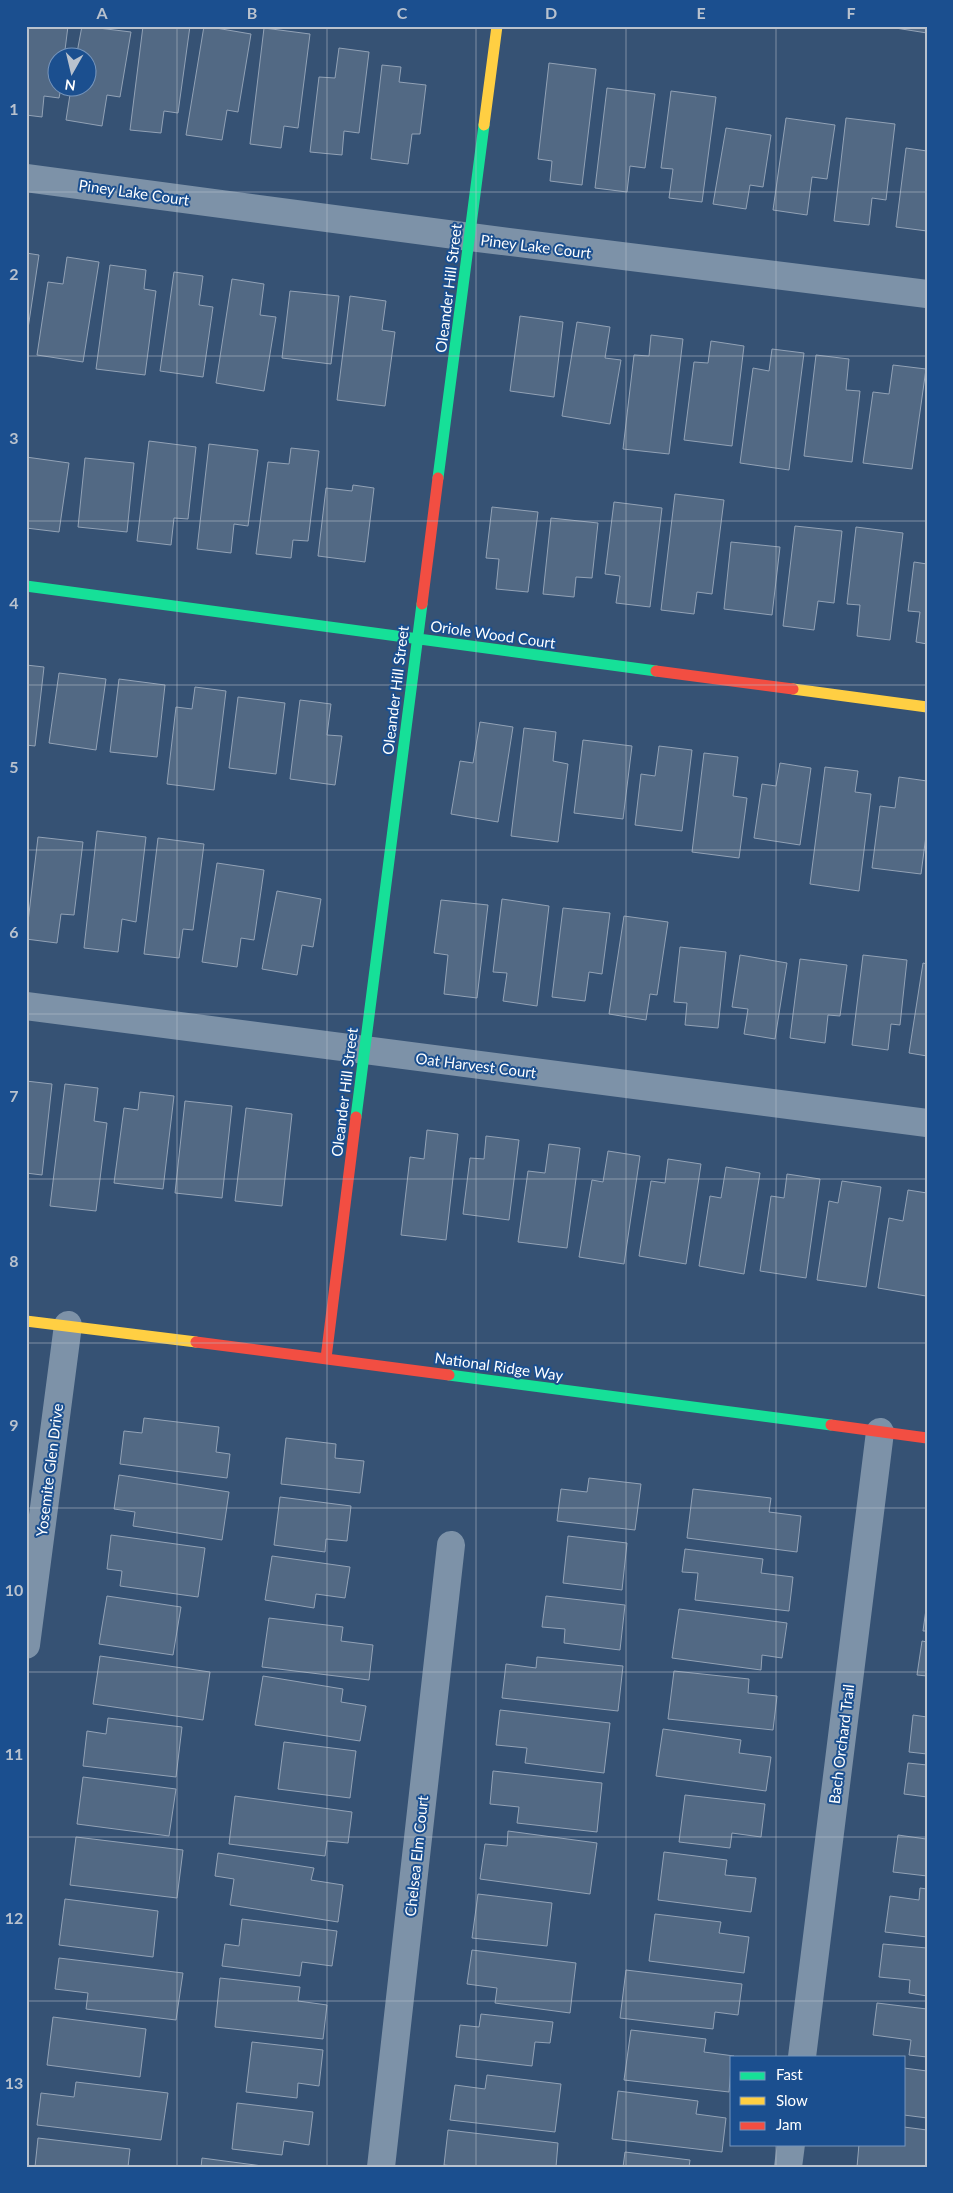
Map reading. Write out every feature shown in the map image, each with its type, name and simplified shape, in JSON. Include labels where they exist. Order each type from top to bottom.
[{"type":"street","name":"Oleander Hill Street","points":[[326,1358],[497,26]]},
{"type":"street","name":"Piney Lake Court","points":[[26,178],[470,237],[927,294]]},
{"type":"street","name":"Oriole Wood Court","points":[[26,586],[927,707]]},
{"type":"street","name":"Oat Harvest Court","points":[[26,1006],[927,1123]]},
{"type":"street","name":"National Ridge Way","points":[[26,1316],[68,1325]]},
{"type":"street","name":"National Ridge Way","points":[[26,1322],[68,1325],[326,1358],[927,1438]]},
{"type":"street","name":"Yosemite Glen Drive","points":[[27,1633],[68,1325]]},
{"type":"street","name":"Bach Orchard Trail","points":[[802,2056],[880,1432]]},
{"type":"street","name":"Chelsea Elm Court","points":[[381,2167],[451,1545]]},
{"type":"street","points":[[788,2167],[791,2146]]},
{"type":"building","points":[[26,26],[68,26],[65,48],[48,48],[48,97],[44,96],[42,117],[26,115]]},
{"type":"building","points":[[82,26],[131,32],[120,97],[107,95],[102,126],[66,120],[69,98],[98,98],[98,48],[78,48]]},
{"type":"building","points":[[143,26],[190,26],[178,113],[164,111],[161,133],[130,130]]},
{"type":"building","points":[[204,26],[251,34],[238,112],[227,110],[222,140],[186,135]]},
{"type":"building","points":[[927,26],[927,33],[889,27]]},
{"type":"building","points":[[264,28],[310,34],[298,128],[284,126],[281,148],[250,144]]},
{"type":"building","points":[[339,48],[369,52],[359,133],[344,131],[342,155],[310,152],[319,77],[335,78]]},
{"type":"building","points":[[549,63],[596,69],[582,185],[550,181],[552,161],[538,159]]},
{"type":"building","points":[[382,65],[401,67],[399,82],[426,85],[420,134],[412,134],[408,164],[371,159]]},
{"type":"building","points":[[607,88],[655,94],[645,168],[630,166],[627,192],[595,188]]},
{"type":"building","points":[[671,91],[716,97],[702,202],[669,198],[673,169],[661,168]]},
{"type":"building","points":[[786,118],[835,125],[827,179],[812,177],[807,215],[773,210]]},
{"type":"building","points":[[846,118],[895,124],[886,200],[872,198],[869,225],[834,221]]},
{"type":"building","points":[[726,128],[771,135],[763,187],[750,185],[746,209],[713,204]]},
{"type":"building","points":[[906,148],[927,151],[927,231],[896,227]]},
{"type":"building","points":[[26,253],[39,255],[26,342]]},
{"type":"building","points":[[67,257],[99,262],[83,362],[37,355],[48,282],[63,284]]},
{"type":"building","points":[[110,265],[146,270],[144,289],[156,291],[145,375],[96,369]]},
{"type":"building","points":[[174,272],[203,276],[199,305],[213,307],[203,377],[160,371]]},
{"type":"building","points":[[232,279],[264,284],[260,315],[276,317],[264,391],[216,383]]},
{"type":"building","points":[[290,291],[339,296],[331,364],[282,358]]},
{"type":"building","points":[[350,296],[386,301],[382,330],[395,332],[385,406],[337,400]]},
{"type":"building","points":[[520,316],[563,322],[554,397],[510,391]]},
{"type":"building","points":[[577,322],[610,327],[605,358],[621,360],[610,424],[562,416]]},
{"type":"building","points":[[651,335],[683,339],[669,454],[623,449],[634,355],[649,356]]},
{"type":"building","points":[[711,341],[744,346],[732,446],[684,440],[694,362],[708,363]]},
{"type":"building","points":[[772,349],[804,353],[789,470],[740,463],[753,368],[769,371]]},
{"type":"building","points":[[816,355],[849,359],[846,390],[860,391],[852,462],[804,456]]},
{"type":"building","points":[[893,365],[926,369],[912,469],[863,463],[873,392],[889,394]]},
{"type":"building","points":[[149,441],[196,447],[188,519],[174,518],[171,545],[137,541]]},
{"type":"building","points":[[209,444],[258,450],[248,526],[234,524],[231,553],[197,549]]},
{"type":"building","points":[[291,448],[319,451],[308,541],[293,540],[291,558],[256,554],[268,462],[289,464]]},
{"type":"building","points":[[26,457],[69,463],[59,532],[26,528]]},
{"type":"building","points":[[85,458],[134,463],[127,532],[78,527]]},
{"type":"building","points":[[353,485],[374,488],[365,562],[318,556],[326,488],[352,491]]},
{"type":"building","points":[[675,494],[724,500],[712,594],[697,592],[694,614],[661,610]]},
{"type":"building","points":[[614,502],[662,508],[650,607],[616,603],[620,576],[605,574]]},
{"type":"building","points":[[492,507],[538,512],[528,592],[496,589],[499,559],[486,558]]},
{"type":"building","points":[[551,518],[598,523],[592,578],[576,577],[574,597],[543,594]]},
{"type":"building","points":[[795,526],[842,531],[834,603],[818,601],[814,630],[783,626]]},
{"type":"building","points":[[856,527],[903,533],[890,640],[857,636],[860,605],[847,604]]},
{"type":"building","points":[[731,542],[780,547],[772,615],[724,609]]},
{"type":"building","points":[[914,562],[927,564],[927,644],[916,642],[920,612],[908,611]]},
{"type":"building","points":[[26,665],[44,667],[35,746],[26,745]]},
{"type":"building","points":[[59,673],[106,679],[96,750],[49,743]]},
{"type":"building","points":[[119,679],[165,685],[157,757],[110,752]]},
{"type":"building","points":[[195,687],[226,691],[214,790],[167,784],[176,707],[192,709]]},
{"type":"building","points":[[238,697],[285,703],[276,774],[229,768]]},
{"type":"building","points":[[300,700],[331,704],[327,735],[342,736],[335,785],[290,779]]},
{"type":"building","points":[[480,722],[513,727],[498,822],[451,814],[460,761],[473,763]]},
{"type":"building","points":[[524,728],[556,732],[553,761],[568,764],[558,842],[511,836]]},
{"type":"building","points":[[583,740],[632,746],[623,819],[574,813]]},
{"type":"building","points":[[659,746],[692,750],[682,831],[635,825],[641,774],[655,776]]},
{"type":"building","points":[[704,753],[738,757],[733,796],[747,798],[739,858],[692,852]]},
{"type":"building","points":[[780,763],[811,768],[800,845],[754,838],[762,784],[776,786]]},
{"type":"building","points":[[825,767],[858,771],[855,792],[871,794],[859,891],[810,884]]},
{"type":"building","points":[[899,777],[927,781],[927,828],[921,874],[872,868],[880,806],[895,808]]},
{"type":"building","points":[[97,831],[146,837],[136,922],[122,919],[118,952],[84,948]]},
{"type":"building","points":[[38,837],[83,842],[74,915],[61,914],[57,943],[26,939]]},
{"type":"building","points":[[158,838],[204,844],[193,930],[183,929],[179,958],[144,954]]},
{"type":"building","points":[[217,863],[264,870],[254,940],[241,938],[237,967],[202,962]]},
{"type":"building","points":[[277,891],[321,899],[313,947],[302,945],[297,975],[262,969]]},
{"type":"building","points":[[502,899],[549,906],[537,1006],[503,1001],[507,973],[493,972]]},
{"type":"building","points":[[441,900],[488,905],[477,998],[444,994],[448,955],[434,953]]},
{"type":"building","points":[[563,908],[610,913],[602,974],[589,972],[585,1001],[552,997]]},
{"type":"building","points":[[624,916],[668,922],[657,995],[650,994],[646,1020],[609,1014]]},
{"type":"building","points":[[680,947],[726,952],[718,1028],[685,1025],[687,1003],[674,1002]]},
{"type":"building","points":[[740,955],[787,963],[775,1039],[744,1034],[748,1009],[732,1007]]},
{"type":"building","points":[[863,955],[907,960],[900,1025],[891,1024],[888,1050],[852,1045]]},
{"type":"building","points":[[800,959],[847,965],[840,1016],[828,1015],[825,1043],[790,1038]]},
{"type":"building","points":[[923,963],[927,964],[927,1056],[909,1053]]},
{"type":"building","points":[[26,1081],[52,1084],[42,1175],[26,1173]]},
{"type":"building","points":[[65,1084],[98,1088],[94,1121],[107,1123],[96,1211],[50,1206]]},
{"type":"building","points":[[140,1092],[174,1096],[163,1189],[114,1183],[124,1108],[138,1110]]},
{"type":"building","points":[[185,1101],[232,1106],[222,1198],[175,1193]]},
{"type":"building","points":[[246,1108],[292,1114],[282,1206],[235,1201]]},
{"type":"building","points":[[427,1130],[458,1134],[446,1240],[401,1235],[410,1157],[424,1159]]},
{"type":"building","points":[[486,1136],[519,1140],[509,1220],[463,1214],[470,1158],[484,1159]]},
{"type":"building","points":[[549,1144],[580,1148],[567,1248],[518,1242],[528,1171],[545,1173]]},
{"type":"building","points":[[608,1151],[640,1156],[624,1264],[579,1257],[592,1180],[603,1182]]},
{"type":"building","points":[[668,1159],[701,1164],[686,1264],[639,1256],[651,1181],[665,1183]]},
{"type":"building","points":[[726,1167],[760,1173],[744,1274],[699,1266],[710,1196],[721,1198]]},
{"type":"building","points":[[787,1174],[820,1179],[806,1278],[760,1271],[771,1196],[784,1198]]},
{"type":"building","points":[[842,1181],[881,1187],[866,1287],[817,1280],[829,1201],[838,1203]]},
{"type":"building","points":[[908,1190],[927,1193],[926,1296],[878,1288],[889,1218],[903,1221]]},
{"type":"building","points":[[144,1418],[219,1427],[216,1452],[230,1454],[227,1478],[120,1464],[124,1431],[142,1433]]},
{"type":"building","points":[[286,1438],[336,1444],[335,1458],[364,1461],[360,1493],[281,1484]]},
{"type":"building","points":[[119,1475],[229,1492],[222,1540],[133,1526],[135,1512],[114,1509]]},
{"type":"building","points":[[589,1478],[641,1484],[635,1530],[557,1521],[561,1489],[587,1492]]},
{"type":"building","points":[[693,1489],[771,1498],[769,1512],[801,1516],[797,1552],[687,1538]]},
{"type":"building","points":[[280,1497],[351,1506],[347,1541],[326,1539],[325,1552],[274,1545]]},
{"type":"building","points":[[111,1535],[205,1548],[198,1597],[120,1586],[122,1571],[107,1569]]},
{"type":"building","points":[[568,1536],[627,1543],[622,1590],[563,1583]]},
{"type":"building","points":[[685,1549],[763,1559],[761,1573],[793,1577],[789,1611],[695,1600],[698,1573],[682,1572]]},
{"type":"building","points":[[272,1556],[350,1567],[345,1598],[316,1594],[314,1608],[265,1600]]},
{"type":"building","points":[[107,1596],[181,1607],[173,1655],[99,1644]]},
{"type":"building","points":[[546,1596],[625,1605],[620,1650],[564,1643],[565,1629],[542,1627]]},
{"type":"building","points":[[927,1602],[927,1631],[923,1631]]},
{"type":"building","points":[[679,1609],[787,1623],[782,1658],[762,1655],[761,1670],[672,1658]]},
{"type":"building","points":[[269,1618],[343,1627],[341,1641],[373,1645],[369,1680],[262,1667]]},
{"type":"building","points":[[922,1641],[927,1642],[927,1676],[917,1675]]},
{"type":"building","points":[[100,1656],[210,1672],[203,1720],[93,1704]]},
{"type":"building","points":[[537,1657],[623,1666],[618,1711],[502,1698],[506,1664],[536,1668]]},
{"type":"building","points":[[674,1671],[749,1679],[748,1693],[777,1696],[773,1730],[668,1719]]},
{"type":"building","points":[[263,1676],[343,1689],[341,1702],[366,1706],[360,1741],[255,1725]]},
{"type":"building","points":[[500,1710],[610,1723],[604,1773],[525,1763],[527,1748],[496,1745]]},
{"type":"building","points":[[913,1715],[927,1717],[927,1754],[909,1752]]},
{"type":"building","points":[[108,1718],[182,1727],[176,1777],[83,1766],[87,1731],[106,1734]]},
{"type":"building","points":[[663,1729],[741,1740],[739,1753],[771,1757],[766,1791],[656,1776]]},
{"type":"building","points":[[284,1742],[356,1751],[350,1798],[278,1789]]},
{"type":"building","points":[[908,1763],[927,1765],[927,1797],[904,1794]]},
{"type":"building","points":[[493,1771],[602,1783],[597,1832],[517,1823],[519,1807],[490,1804]]},
{"type":"building","points":[[83,1777],[176,1789],[169,1836],[77,1824]]},
{"type":"building","points":[[685,1795],[765,1804],[761,1837],[732,1833],[730,1848],[679,1842]]},
{"type":"building","points":[[235,1796],[352,1812],[348,1843],[327,1841],[325,1856],[229,1844]]},
{"type":"building","points":[[508,1831],[597,1843],[590,1894],[480,1879],[485,1844],[507,1846]]},
{"type":"building","points":[[898,1835],[926,1839],[927,1836],[927,1876],[893,1872]]},
{"type":"building","points":[[76,1837],[183,1850],[177,1898],[70,1885]]},
{"type":"building","points":[[664,1852],[727,1860],[725,1875],[756,1878],[751,1912],[658,1900]]},
{"type":"building","points":[[218,1853],[314,1868],[311,1880],[343,1885],[338,1922],[230,1905],[234,1879],[215,1876]]},
{"type":"building","points":[[920,1888],[927,1889],[927,1937],[885,1932],[890,1896],[919,1900]]},
{"type":"building","points":[[478,1894],[552,1903],[547,1946],[472,1938]]},
{"type":"building","points":[[65,1899],[158,1911],[153,1957],[59,1945]]},
{"type":"building","points":[[655,1914],[721,1922],[719,1933],[749,1937],[744,1973],[649,1961]]},
{"type":"building","points":[[242,1919],[337,1931],[332,1966],[302,1962],[300,1976],[222,1966],[225,1944],[239,1946]]},
{"type":"building","points":[[883,1944],[927,1948],[927,1996],[909,1993],[910,1980],[879,1977]]},
{"type":"building","points":[[472,1950],[576,1963],[570,2013],[495,2003],[497,1988],[467,1984]]},
{"type":"building","points":[[59,1958],[183,1973],[176,2020],[86,2009],[88,1993],[55,1989]]},
{"type":"building","points":[[626,1970],[742,1984],[738,2015],[715,2012],[713,2029],[620,2018]]},
{"type":"building","points":[[220,1978],[300,1987],[298,2001],[327,2005],[323,2039],[215,2027]]},
{"type":"building","points":[[877,2003],[927,2009],[927,2057],[909,2055],[911,2040],[873,2035]]},
{"type":"building","points":[[481,2014],[553,2022],[550,2043],[535,2042],[532,2066],[456,2057],[460,2025],[479,2027]]},
{"type":"building","points":[[53,2017],[146,2029],[140,2077],[47,2065]]},
{"type":"building","points":[[631,2030],[706,2039],[704,2052],[734,2056],[730,2056],[729,2092],[624,2080]]},
{"type":"building","points":[[252,2042],[323,2050],[319,2086],[298,2083],[297,2098],[246,2092]]},
{"type":"building","points":[[906,2068],[927,2071],[927,2118],[906,2115]]},
{"type":"building","points":[[487,2075],[561,2084],[555,2132],[450,2120],[455,2085],[485,2089]]},
{"type":"building","points":[[76,2082],[168,2093],[161,2140],[37,2125],[41,2093],[74,2097]]},
{"type":"building","points":[[618,2091],[698,2101],[696,2114],[726,2118],[722,2152],[612,2139]]},
{"type":"building","points":[[237,2103],[313,2112],[309,2145],[284,2141],[282,2155],[232,2149]]},
{"type":"building","points":[[906,2127],[927,2130],[927,2167],[857,2167],[859,2146],[906,2146]]},
{"type":"building","points":[[448,2130],[558,2143],[556,2167],[462,2167],[444,2165]]},
{"type":"building","points":[[38,2138],[130,2149],[128,2167],[35,2167]]},
{"type":"building","points":[[625,2152],[690,2160],[689,2167],[623,2167]]},
{"type":"building","points":[[202,2158],[270,2167],[201,2167]]},
{"type":"traffic: fast","points":[[438,478],[484,125]]},
{"type":"traffic: fast","points":[[26,586],[656,671]]},
{"type":"traffic: fast","points":[[356,1117],[422,604]]},
{"type":"traffic: fast","points":[[449,1375],[831,1425]]},
{"type":"traffic: slow","points":[[484,125],[497,26]]},
{"type":"traffic: slow","points":[[793,689],[927,707]]},
{"type":"traffic: slow","points":[[26,1321],[196,1342]]},
{"type":"traffic: jam","points":[[422,604],[438,478]]},
{"type":"traffic: jam","points":[[656,671],[793,689]]},
{"type":"traffic: jam","points":[[326,1358],[356,1117]]},
{"type":"traffic: jam","points":[[196,1342],[449,1375]]},
{"type":"traffic: jam","points":[[831,1425],[927,1438]]}]
